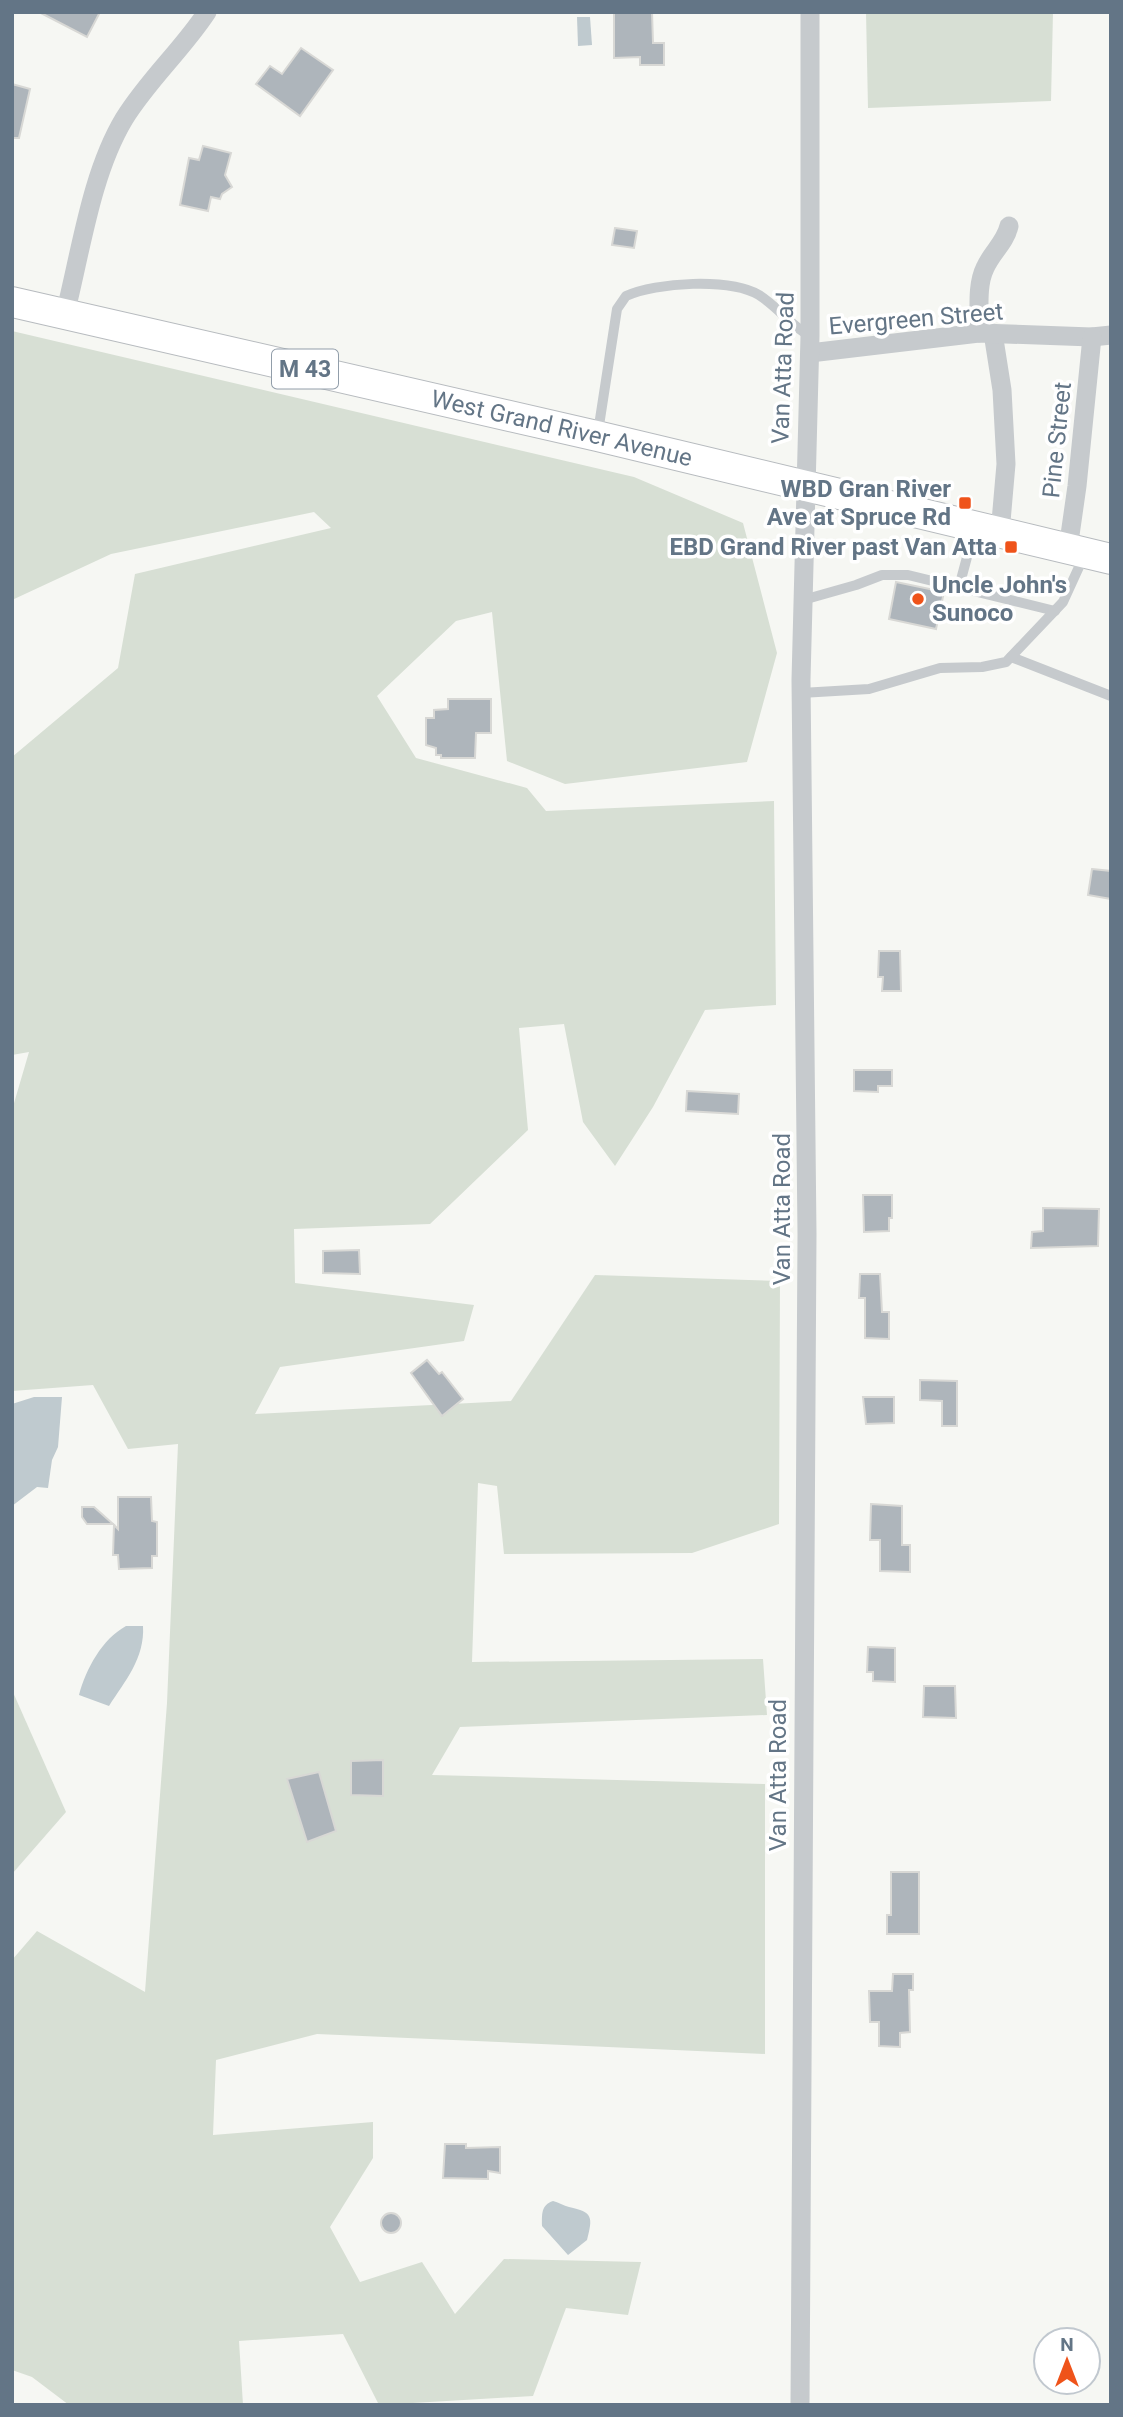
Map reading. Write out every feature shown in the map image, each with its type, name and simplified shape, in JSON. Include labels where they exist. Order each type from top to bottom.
[{"type":"main road","name":"West Grand River Avenue","points":[[12,302],[597,436],[1088,553]]},
{"type":"street","points":[[65,314],[100,172],[115,135],[137,99],[207,12]]},
{"type":"street","name":"Van Atta Road","points":[[800,2405],[807,1248],[801,692],[810,345],[810,12]]},
{"type":"street","points":[[987,530],[1006,464],[1002,390],[986,333],[983,272],[1002,244],[1009,226]]},
{"type":"street","name":"Evergreen Street","points":[[810,345],[986,333],[1102,336]]},
{"type":"street","name":"Pine Street","points":[[1088,553],[1075,505],[1102,336]]},
{"type":"lane","points":[[597,436],[617,309],[626,296],[669,287],[734,286],[757,294],[810,345]]},
{"type":"lane","points":[[959,587],[987,530]]},
{"type":"lane","points":[[801,692],[869,689],[940,668],[982,667],[1006,662],[1063,602],[1088,553]]},
{"type":"lane","points":[[802,600],[882,575],[908,575],[1055,611]]},
{"type":"lane","points":[[1011,657],[1111,696]]},
{"type":"shaded area","points":[[866,12],[1053,12],[1051,101],[868,108]]},
{"type":"shaded area","points":[[577,17],[590,17],[592,45],[578,46]]},
{"type":"shaded area","points":[[12,331],[634,477],[743,523],[777,653],[747,762],[565,784],[507,761],[492,612],[456,621],[377,696],[416,758],[527,788],[546,811],[774,801],[776,1005],[705,1010],[653,1107],[615,1166],[583,1122],[564,1024],[519,1028],[528,1130],[430,1224],[294,1229],[295,1283],[474,1305],[464,1341],[280,1367],[255,1414],[511,1401],[595,1275],[780,1281],[779,1524],[692,1553],[504,1554],[497,1486],[478,1483],[472,1662],[763,1659],[767,1715],[460,1727],[432,1775],[765,1784],[765,2054],[317,2034],[216,2060],[213,2135],[373,2122],[373,2158],[330,2227],[360,2282],[422,2262],[455,2314],[504,2259],[641,2262],[628,2315],[566,2308],[533,2396],[379,2405],[343,2334],[239,2341],[243,2405],[69,2405],[32,2377],[12,2370],[12,1960],[37,1931],[145,1992],[167,1703],[178,1444],[128,1449],[93,1385],[12,1391],[12,1110],[29,1052],[12,1055],[12,757],[118,668],[135,574],[331,528],[314,512],[111,554],[12,600]]},
{"type":"shaded area","points":[[34,1397],[62,1397],[58,1447],[52,1460],[48,1488],[37,1487],[12,1506],[12,1404]]},
{"type":"shaded area","points":[[126,1626],[143,1626],[141,1648],[133,1669],[109,1706],[79,1695],[86,1675],[102,1647]]},
{"type":"shaded area","points":[[12,1690],[66,1812],[12,1874]]},
{"type":"shaded area","points":[[553,2201],[583,2211],[589,2217],[587,2240],[568,2255],[542,2226],[544,2208]]},
{"type":"building","points":[[39,12],[100,12],[87,37]]},
{"type":"building","points":[[652,12],[653,43],[664,43],[664,65],[640,65],[640,57],[614,58],[614,13]]},
{"type":"building","points":[[301,48],[333,70],[300,116],[256,84],[270,66],[282,74]]},
{"type":"building","points":[[12,84],[30,89],[19,138],[12,138]]},
{"type":"building","points":[[203,146],[231,153],[225,175],[232,187],[222,194],[220,199],[211,197],[208,211],[180,205],[189,158],[199,160]]},
{"type":"building","points":[[615,228],[637,231],[634,248],[612,245]]},
{"type":"building","points":[[896,582],[944,592],[936,629],[889,619]]},
{"type":"building","points":[[448,699],[491,699],[491,733],[476,733],[475,758],[441,758],[441,755],[436,755],[436,748],[426,745],[426,718],[434,718],[434,710],[448,709]]},
{"type":"building","points":[[1092,869],[1111,871],[1111,899],[1088,895]]},
{"type":"building","points":[[879,951],[900,951],[901,991],[882,991],[883,977],[878,977]]},
{"type":"building","points":[[854,1070],[892,1070],[892,1086],[878,1086],[878,1092],[854,1091]]},
{"type":"building","points":[[687,1091],[739,1094],[738,1114],[686,1111]]},
{"type":"building","points":[[863,1195],[892,1195],[889,1231],[864,1232]]},
{"type":"building","points":[[1043,1208],[1099,1209],[1098,1246],[1031,1248],[1032,1232],[1043,1231]]},
{"type":"building","points":[[359,1250],[360,1274],[323,1273],[323,1251]]},
{"type":"building","points":[[860,1274],[880,1274],[882,1312],[889,1312],[889,1339],[865,1338],[865,1298],[859,1298]]},
{"type":"building","points":[[427,1360],[439,1374],[442,1372],[463,1399],[442,1416],[411,1373]]},
{"type":"building","points":[[920,1380],[957,1381],[957,1426],[942,1426],[942,1401],[920,1400]]},
{"type":"building","points":[[863,1397],[894,1397],[894,1423],[866,1424]]},
{"type":"building","points":[[118,1497],[151,1497],[152,1521],[157,1522],[157,1556],[152,1556],[152,1568],[119,1569],[118,1555],[113,1555],[114,1525],[118,1529]]},
{"type":"building","points":[[871,1504],[902,1506],[902,1545],[910,1545],[910,1572],[880,1571],[880,1540],[870,1540]]},
{"type":"building","points":[[82,1507],[94,1507],[113,1524],[87,1524],[82,1517]]},
{"type":"building","points":[[868,1647],[895,1648],[895,1682],[873,1681],[873,1672],[867,1672]]},
{"type":"building","points":[[924,1686],[955,1686],[956,1718],[923,1717]]},
{"type":"building","points":[[383,1760],[383,1796],[351,1795],[351,1761]]},
{"type":"building","points":[[319,1772],[336,1831],[307,1842],[287,1779]]},
{"type":"building","points":[[891,1872],[919,1872],[919,1934],[887,1934],[887,1915],[891,1915]]},
{"type":"building","points":[[893,1974],[913,1974],[913,1990],[909,1990],[910,2032],[900,2033],[900,2047],[879,2046],[879,2022],[870,2022],[869,1991],[892,1991]]},
{"type":"building","points":[[445,2144],[466,2144],[466,2148],[500,2147],[500,2173],[488,2171],[488,2179],[443,2178]]},
{"type":"building","points":[[387,2213],[395,2213],[401,2223],[395,2233],[387,2233],[381,2227],[381,2219]]},
{"type":"place","name":"WBD Gran River Ave at Spruce Rd","points":[[965,503]]},
{"type":"place","name":"EBD Grand River past Van Atta","points":[[1011,547]]},
{"type":"place","name":"Uncle John's Sunoco","points":[[918,599]]}]
